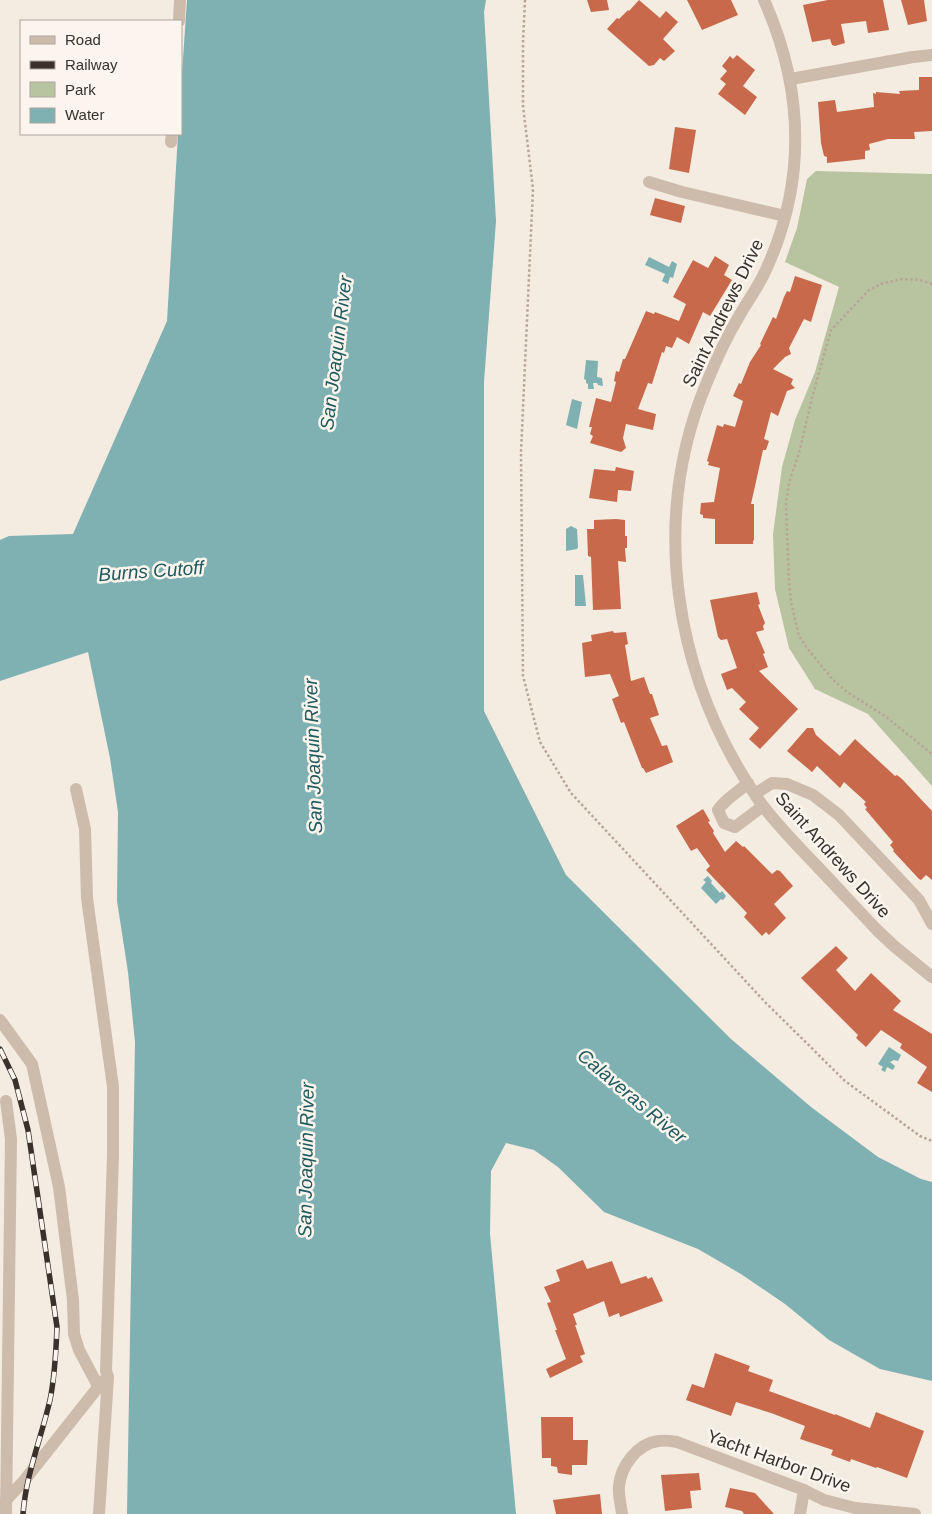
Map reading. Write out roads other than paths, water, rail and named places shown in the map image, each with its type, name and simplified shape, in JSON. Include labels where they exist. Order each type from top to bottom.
[{"type":"street","points":[[179,20],[180,0]]},
{"type":"street","name":"Saint Andrews Drive","points":[[764,0],[784,49],[791,79],[796,117],[796,150],[793,182],[776,246],[762,278],[721,350],[705,385],[693,421],[678,495],[676,572],[679,602],[696,676],[709,712],[725,746],[763,806],[786,834],[878,931],[894,946],[931,973]]},
{"type":"street","points":[[791,79],[932,55]]},
{"type":"street","points":[[649,182],[682,192],[785,216]]},
{"type":"street","points":[[763,806],[735,827],[724,823],[718,810],[724,800],[737,793],[772,783],[787,784],[813,795],[839,815],[919,900],[932,924]]},
{"type":"street","points":[[76,788],[85,829],[87,898],[113,1087],[113,1155],[106,1371],[108,1377],[99,1514]]},
{"type":"street","points":[[0,1020],[32,1064],[59,1187],[73,1300],[74,1334],[79,1350],[98,1386]]},
{"type":"street","points":[[6,1102],[11,1139],[3,1504],[6,1514]]},
{"type":"street","points":[[3,1504],[29,1475],[98,1386],[108,1377]]},
{"type":"street","name":"Yacht Harbor Drive","points":[[622,1514],[619,1487],[626,1464],[642,1447],[656,1441],[677,1442],[804,1490],[824,1500],[855,1508],[915,1514]]},
{"type":"street","points":[[800,1514],[804,1490]]},
{"type":"water","points":[[187,0],[486,0],[484,12],[496,221],[484,382],[484,711],[566,875],[731,1039],[811,1107],[878,1157],[921,1179],[932,1182],[932,1381],[880,1369],[829,1340],[785,1304],[741,1274],[698,1249],[604,1212],[558,1167],[534,1150],[506,1143],[491,1171],[490,1234],[516,1514],[127,1514],[135,1042],[128,972],[117,901],[118,812],[110,758],[88,652],[0,681],[0,540],[9,536],[73,534],[167,321],[178,135],[182,135],[182,73]]},
{"type":"water","points":[[649,257],[669,267],[672,261],[677,264],[673,278],[670,277],[668,284],[662,281],[665,274],[645,265]]},
{"type":"water","points":[[586,360],[598,361],[597,377],[602,378],[603,386],[593,383],[594,389],[588,389],[588,384],[584,379]]},
{"type":"water","points":[[572,399],[582,402],[577,429],[566,425]]},
{"type":"water","points":[[571,526],[577,529],[578,547],[577,549],[566,551],[566,529]]},
{"type":"water","points":[[575,575],[583,575],[586,606],[575,606]]},
{"type":"water","points":[[708,876],[712,881],[711,883],[720,893],[722,891],[726,896],[716,904],[701,888],[706,882],[703,880]]},
{"type":"water","points":[[889,1047],[901,1055],[898,1061],[890,1062],[895,1066],[893,1070],[887,1067],[885,1072],[881,1070],[883,1067],[878,1064]]},
{"type":"railway","points":[[0,1049],[15,1080],[28,1130],[57,1327],[52,1391],[30,1471],[23,1514]]},
{"type":"water label","name":"San Joaquin River","points":[[336,353]]},
{"type":"water label","name":"Burns Cutoff","points":[[151,571]]},
{"type":"water label","name":"San Joaquin River","points":[[313,756]]},
{"type":"water label","name":"Calaveras River","points":[[632,1096]]},
{"type":"water label","name":"San Joaquin River","points":[[306,1160]]}]
